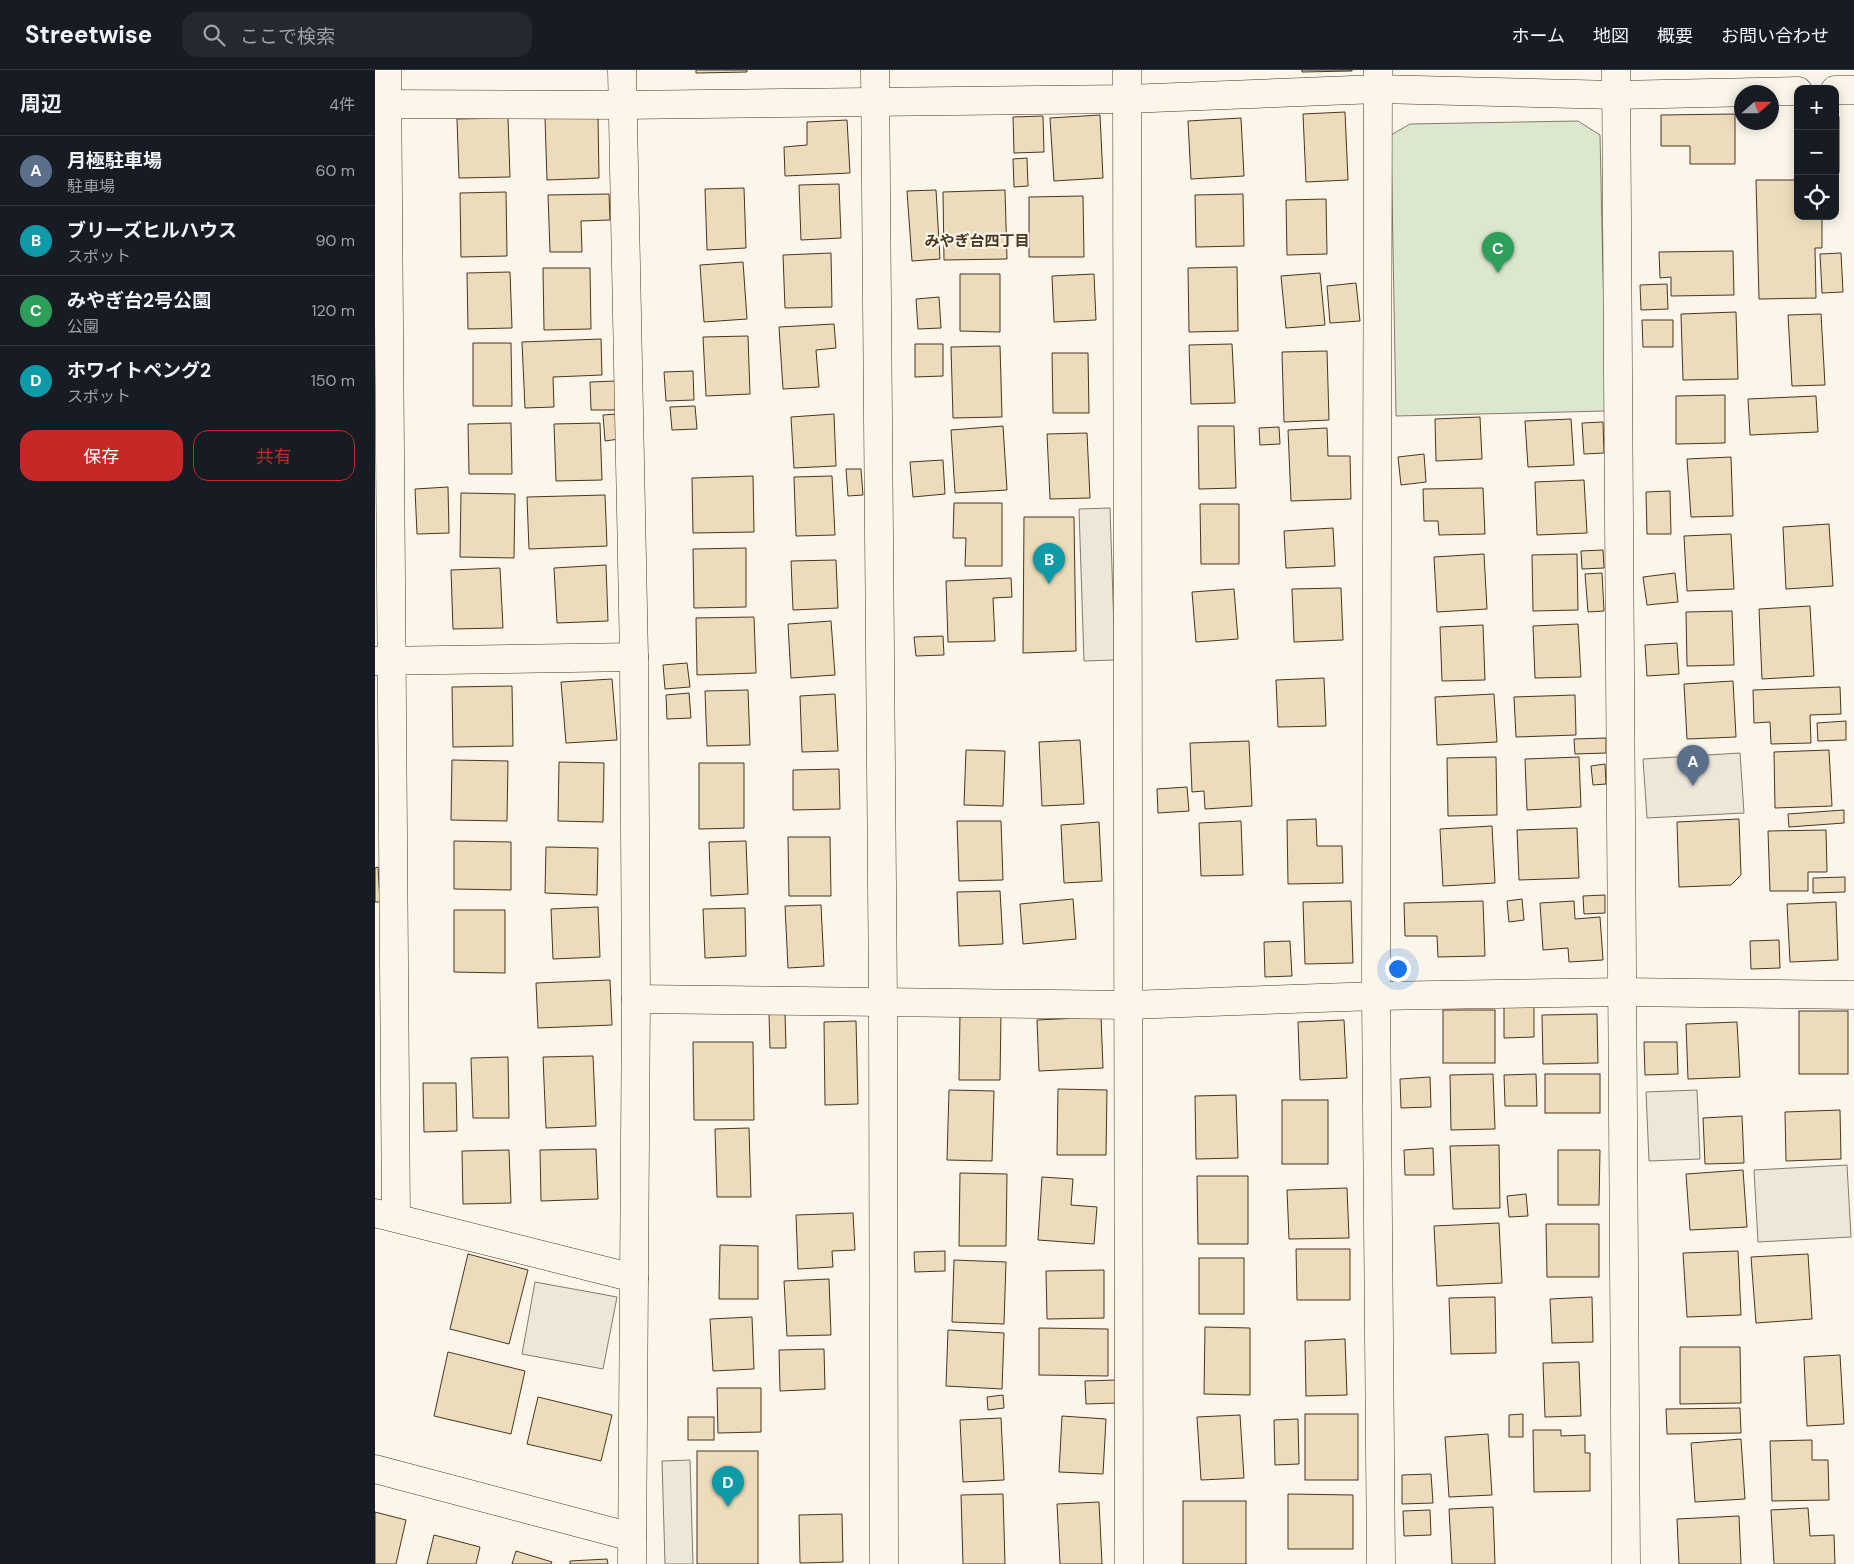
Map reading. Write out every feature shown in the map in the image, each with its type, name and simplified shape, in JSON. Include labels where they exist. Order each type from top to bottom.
[{"type":"street","points":[[387,70],[381,104],[386,1215],[633,1278]]},
{"type":"street","points":[[622,70],[634,658],[635,999],[632,1564]]},
{"type":"street","points":[[875,70],[883,1000],[884,1564]]},
{"type":"street","points":[[1127,70],[1129,1564]]},
{"type":"street","points":[[381,104],[622,105],[1127,99],[1378,80],[1616,83],[1794,91]]},
{"type":"street","points":[[1378,80],[1376,996],[1381,1564]]},
{"type":"street","points":[[1616,83],[1626,1564]]},
{"type":"street","points":[[1839,90],[1854,90]]},
{"type":"street","points":[[384,661],[634,658]]},
{"type":"street","points":[[635,999],[883,1000],[1129,1005],[1376,996],[1622,992],[1854,995]]},
{"type":"street","points":[[375,1469],[632,1537]]},
{"type":"green space","points":[[1578,121],[1600,135],[1606,411],[1396,416],[1391,135],[1410,124]]},
{"type":"shaded area","points":[[1110,508],[1115,660],[1084,661],[1079,509]]},
{"type":"shaded area","points":[[1740,753],[1744,813],[1647,818],[1643,759]]},
{"type":"shaded area","points":[[1697,1090],[1700,1159],[1649,1161],[1646,1092]]},
{"type":"shaded area","points":[[1847,1165],[1851,1237],[1758,1242],[1754,1170]]},
{"type":"shaded area","points":[[535,1282],[617,1297],[603,1369],[522,1354]]},
{"type":"shaded area","points":[[690,1460],[693,1564],[665,1564],[662,1461]]},
{"type":"building","points":[[696,70],[747,70],[747,72],[696,73]]},
{"type":"building","points":[[1302,70],[1352,70],[1352,71],[1302,72]]},
{"type":"building","points":[[1345,112],[1348,180],[1306,182],[1303,114]]},
{"type":"building","points":[[1734,114],[1735,164],[1690,164],[1690,146],[1661,146],[1661,115]]},
{"type":"building","points":[[1100,115],[1103,178],[1054,181],[1050,118]]},
{"type":"building","points":[[598,116],[599,178],[547,180],[545,118]]},
{"type":"building","points":[[1043,116],[1044,152],[1014,153],[1013,117]]},
{"type":"building","points":[[508,118],[510,177],[459,178],[457,119]]},
{"type":"building","points":[[1241,118],[1244,176],[1191,179],[1188,121]]},
{"type":"building","points":[[847,120],[850,173],[785,176],[784,147],[807,145],[807,122]]},
{"type":"building","points":[[1027,158],[1028,186],[1014,187],[1013,159]]},
{"type":"building","points":[[1756,180],[1794,180],[1794,220],[1822,220],[1822,248],[1815,248],[1816,298],[1759,299]]},
{"type":"building","points":[[839,184],[841,238],[801,240],[799,185]]},
{"type":"building","points":[[744,188],[746,248],[707,250],[705,189]]},
{"type":"building","points":[[936,190],[940,259],[912,261],[907,191]]},
{"type":"building","points":[[1005,190],[1007,259],[944,260],[943,192]]},
{"type":"building","points":[[506,192],[507,256],[461,257],[460,193]]},
{"type":"building","points":[[609,194],[610,220],[581,221],[582,252],[550,252],[548,195]]},
{"type":"building","points":[[1243,194],[1244,246],[1196,247],[1195,195]]},
{"type":"building","points":[[1083,196],[1084,257],[1029,257],[1029,197]]},
{"type":"building","points":[[1326,199],[1327,254],[1287,255],[1286,200]]},
{"type":"building","points":[[1733,251],[1734,295],[1671,296],[1671,277],[1660,278],[1659,252]]},
{"type":"building","points":[[831,253],[832,307],[785,308],[783,255]]},
{"type":"building","points":[[1841,253],[1843,292],[1822,293],[1820,254]]},
{"type":"building","points":[[743,262],[747,319],[704,322],[700,265]]},
{"type":"building","points":[[1237,267],[1238,331],[1189,332],[1188,268]]},
{"type":"building","points":[[543,268],[590,268],[591,329],[544,330]]},
{"type":"building","points":[[510,272],[512,328],[468,329],[467,273]]},
{"type":"building","points":[[1320,273],[1325,325],[1286,328],[1281,276]]},
{"type":"building","points":[[960,274],[1000,274],[1000,332],[960,331]]},
{"type":"building","points":[[1094,274],[1096,320],[1054,322],[1052,276]]},
{"type":"building","points":[[1356,283],[1360,321],[1330,323],[1327,286]]},
{"type":"building","points":[[1667,284],[1668,309],[1641,310],[1640,285]]},
{"type":"building","points":[[939,297],[941,328],[918,329],[916,299]]},
{"type":"building","points":[[1736,312],[1738,379],[1683,380],[1681,314]]},
{"type":"building","points":[[1821,314],[1825,385],[1792,386],[1788,315]]},
{"type":"building","points":[[1642,320],[1673,320],[1673,347],[1643,347]]},
{"type":"building","points":[[834,324],[836,348],[816,350],[819,387],[783,389],[779,327]]},
{"type":"building","points":[[748,336],[750,394],[706,396],[703,337]]},
{"type":"building","points":[[601,339],[602,375],[553,377],[554,407],[525,408],[522,342]]},
{"type":"building","points":[[473,343],[511,343],[512,406],[473,406]]},
{"type":"building","points":[[915,344],[943,344],[943,376],[915,377]]},
{"type":"building","points":[[1232,344],[1235,403],[1191,404],[1189,345]]},
{"type":"building","points":[[1000,346],[1002,417],[953,418],[951,347]]},
{"type":"building","points":[[1327,351],[1329,420],[1284,422],[1282,352]]},
{"type":"building","points":[[1052,353],[1088,353],[1089,413],[1053,413]]},
{"type":"building","points":[[693,371],[694,400],[666,401],[664,372]]},
{"type":"building","points":[[616,381],[617,410],[591,410],[590,382]]},
{"type":"building","points":[[1725,395],[1725,443],[1676,444],[1676,396]]},
{"type":"building","points":[[1816,396],[1818,432],[1750,435],[1748,399]]},
{"type":"building","points":[[695,406],[697,429],[672,430],[670,407]]},
{"type":"building","points":[[617,414],[619,439],[605,441],[603,415]]},
{"type":"building","points":[[834,414],[836,466],[794,468],[791,417]]},
{"type":"building","points":[[1480,417],[1482,459],[1436,461],[1435,419]]},
{"type":"building","points":[[1571,419],[1574,465],[1528,467],[1525,421]]},
{"type":"building","points":[[1603,422],[1604,453],[1584,454],[1582,423]]},
{"type":"building","points":[[511,423],[512,474],[469,474],[468,424]]},
{"type":"building","points":[[600,423],[602,480],[556,481],[554,424]]},
{"type":"building","points":[[1003,426],[1007,490],[955,493],[951,430]]},
{"type":"building","points":[[1198,426],[1234,426],[1236,488],[1199,489]]},
{"type":"building","points":[[1279,427],[1280,444],[1260,445],[1259,428]]},
{"type":"building","points":[[1327,428],[1328,456],[1350,456],[1351,499],[1291,501],[1288,430]]},
{"type":"building","points":[[1087,433],[1090,498],[1050,499],[1047,434]]},
{"type":"building","points":[[1424,454],[1426,482],[1401,485],[1398,457]]},
{"type":"building","points":[[1731,457],[1733,516],[1691,517],[1687,459]]},
{"type":"building","points":[[943,460],[945,494],[913,497],[910,462]]},
{"type":"building","points":[[846,469],[861,469],[863,495],[848,496]]},
{"type":"building","points":[[753,476],[754,532],[693,533],[692,478]]},
{"type":"building","points":[[832,476],[835,535],[796,536],[794,477]]},
{"type":"building","points":[[1584,480],[1587,533],[1537,535],[1535,482]]},
{"type":"building","points":[[448,487],[449,533],[417,534],[415,489]]},
{"type":"building","points":[[1483,488],[1485,534],[1439,535],[1438,521],[1424,521],[1423,489]]},
{"type":"building","points":[[1670,491],[1671,534],[1647,534],[1646,492]]},
{"type":"building","points":[[461,493],[515,494],[514,558],[460,557]]},
{"type":"building","points":[[605,495],[607,546],[529,549],[527,497]]},
{"type":"building","points":[[954,503],[1002,503],[1002,566],[965,566],[966,538],[953,538]]},
{"type":"building","points":[[1200,504],[1239,504],[1239,564],[1201,564]]},
{"type":"building","points":[[1024,517],[1074,517],[1076,651],[1023,653]]},
{"type":"building","points":[[1829,524],[1833,586],[1786,589],[1783,527]]},
{"type":"building","points":[[1333,528],[1335,566],[1286,568],[1284,531]]},
{"type":"building","points":[[1731,534],[1734,589],[1687,591],[1684,536]]},
{"type":"building","points":[[746,548],[746,607],[694,608],[693,549]]},
{"type":"building","points":[[1603,550],[1604,568],[1582,569],[1581,551]]},
{"type":"building","points":[[1484,554],[1487,609],[1437,612],[1434,557]]},
{"type":"building","points":[[1577,554],[1578,610],[1533,611],[1532,555]]},
{"type":"building","points":[[836,560],[838,608],[793,610],[791,561]]},
{"type":"building","points":[[606,565],[608,621],[557,623],[554,568]]},
{"type":"building","points":[[500,568],[503,628],[453,629],[451,570]]},
{"type":"building","points":[[1602,573],[1604,611],[1588,612],[1585,574]]},
{"type":"building","points":[[1675,573],[1678,602],[1647,605],[1643,577]]},
{"type":"building","points":[[1011,578],[1012,597],[993,598],[995,641],[948,642],[946,581]]},
{"type":"building","points":[[1341,588],[1343,640],[1294,642],[1292,589]]},
{"type":"building","points":[[1234,589],[1238,639],[1196,642],[1192,592]]},
{"type":"building","points":[[1810,606],[1814,676],[1762,679],[1759,609]]},
{"type":"building","points":[[1732,611],[1734,665],[1687,666],[1686,612]]},
{"type":"building","points":[[754,617],[756,673],[697,675],[696,618]]},
{"type":"building","points":[[831,621],[835,675],[791,678],[788,624]]},
{"type":"building","points":[[1578,624],[1581,677],[1535,678],[1533,626]]},
{"type":"building","points":[[1483,625],[1485,680],[1442,681],[1440,627]]},
{"type":"building","points":[[943,636],[944,655],[916,656],[914,637]]},
{"type":"building","points":[[1677,643],[1679,674],[1647,676],[1645,645]]},
{"type":"building","points":[[687,663],[690,687],[665,689],[663,665]]},
{"type":"building","points":[[1324,678],[1326,726],[1278,727],[1276,680]]},
{"type":"building","points":[[612,679],[617,740],[566,743],[561,682]]},
{"type":"building","points":[[1733,681],[1736,737],[1687,739],[1684,684]]},
{"type":"building","points":[[512,686],[513,746],[453,747],[452,687]]},
{"type":"building","points":[[1840,687],[1841,714],[1810,715],[1811,743],[1771,744],[1770,722],[1754,723],[1753,690]]},
{"type":"building","points":[[748,690],[750,745],[707,746],[705,691]]},
{"type":"building","points":[[689,693],[691,718],[667,719],[666,695]]},
{"type":"building","points":[[835,694],[838,751],[802,752],[800,696]]},
{"type":"building","points":[[1494,694],[1497,742],[1437,745],[1435,697]]},
{"type":"building","points":[[1575,695],[1576,735],[1516,737],[1514,697]]},
{"type":"building","points":[[1846,721],[1846,740],[1818,741],[1817,723]]},
{"type":"building","points":[[1606,738],[1606,753],[1575,754],[1574,739]]},
{"type":"building","points":[[1080,740],[1084,804],[1042,806],[1039,742]]},
{"type":"building","points":[[1249,741],[1252,806],[1205,809],[1204,791],[1192,792],[1190,743]]},
{"type":"building","points":[[966,750],[1005,751],[1003,806],[964,805]]},
{"type":"building","points":[[1829,750],[1832,806],[1775,808],[1774,752]]},
{"type":"building","points":[[1496,757],[1497,815],[1448,816],[1447,758]]},
{"type":"building","points":[[1579,757],[1581,807],[1527,810],[1525,759]]},
{"type":"building","points":[[452,760],[508,761],[507,821],[451,820]]},
{"type":"building","points":[[559,762],[604,763],[603,822],[558,821]]},
{"type":"building","points":[[699,763],[744,763],[744,828],[699,829]]},
{"type":"building","points":[[1605,764],[1606,784],[1593,785],[1591,766]]},
{"type":"building","points":[[839,769],[840,809],[793,810],[793,770]]},
{"type":"building","points":[[1187,787],[1189,811],[1158,813],[1157,789]]},
{"type":"building","points":[[1844,810],[1844,823],[1789,827],[1788,814]]},
{"type":"building","points":[[1316,819],[1317,846],[1342,846],[1343,883],[1288,884],[1287,820]]},
{"type":"building","points":[[1739,819],[1741,875],[1731,885],[1679,887],[1677,822]]},
{"type":"building","points":[[957,821],[1001,821],[1003,880],[959,881]]},
{"type":"building","points":[[1241,821],[1243,875],[1201,876],[1199,823]]},
{"type":"building","points":[[1099,822],[1102,881],[1064,883],[1061,825]]},
{"type":"building","points":[[1492,826],[1495,883],[1443,886],[1440,829]]},
{"type":"building","points":[[1577,828],[1579,878],[1519,880],[1517,830]]},
{"type":"building","points":[[1826,830],[1827,872],[1808,872],[1808,891],[1770,891],[1768,831]]},
{"type":"building","points":[[788,837],[830,837],[831,896],[789,896]]},
{"type":"building","points":[[454,841],[511,842],[511,890],[454,889]]},
{"type":"building","points":[[746,841],[748,894],[711,896],[709,842]]},
{"type":"building","points":[[546,847],[598,848],[597,895],[545,893]]},
{"type":"building","points":[[378,867],[380,902],[375,902],[375,868]]},
{"type":"building","points":[[1845,877],[1845,892],[1813,893],[1813,878]]},
{"type":"building","points":[[1000,891],[1003,944],[959,946],[957,892]]},
{"type":"building","points":[[1605,895],[1605,913],[1584,914],[1583,896]]},
{"type":"building","points":[[1073,899],[1076,939],[1023,944],[1020,904]]},
{"type":"building","points":[[1522,899],[1524,920],[1509,922],[1507,901]]},
{"type":"building","points":[[1351,901],[1353,963],[1305,964],[1303,902]]},
{"type":"building","points":[[1483,901],[1485,956],[1438,957],[1437,936],[1405,936],[1404,903]]},
{"type":"building","points":[[1574,901],[1575,919],[1600,917],[1603,960],[1569,962],[1568,948],[1543,950],[1540,903]]},
{"type":"building","points":[[1836,902],[1838,960],[1790,962],[1787,904]]},
{"type":"building","points":[[821,905],[824,966],[788,968],[785,906]]},
{"type":"building","points":[[598,907],[600,957],[553,959],[551,909]]},
{"type":"building","points":[[745,908],[746,956],[705,958],[703,909]]},
{"type":"building","points":[[454,910],[505,910],[505,973],[454,972]]},
{"type":"building","points":[[1779,940],[1780,968],[1751,969],[1750,941]]},
{"type":"building","points":[[1290,941],[1292,976],[1265,977],[1264,942]]},
{"type":"building","points":[[610,980],[612,1025],[538,1028],[536,983]]},
{"type":"building","points":[[1534,1006],[1534,1037],[1504,1038],[1504,1007]]},
{"type":"building","points":[[1443,1010],[1495,1010],[1495,1063],[1443,1063]]},
{"type":"building","points":[[1799,1011],[1848,1011],[1848,1074],[1799,1074]]},
{"type":"building","points":[[769,1013],[785,1013],[786,1048],[770,1048]]},
{"type":"building","points":[[960,1013],[1001,1014],[1000,1080],[959,1080]]},
{"type":"building","points":[[1597,1014],[1598,1063],[1543,1064],[1542,1015]]},
{"type":"building","points":[[1101,1017],[1103,1068],[1039,1071],[1037,1020]]},
{"type":"building","points":[[1344,1020],[1347,1078],[1300,1080],[1298,1022]]},
{"type":"building","points":[[856,1021],[858,1104],[825,1105],[824,1022]]},
{"type":"building","points":[[1737,1022],[1740,1077],[1688,1079],[1686,1024]]},
{"type":"building","points":[[693,1042],[753,1042],[754,1120],[694,1120]]},
{"type":"building","points":[[1644,1042],[1677,1042],[1678,1074],[1645,1075]]},
{"type":"building","points":[[593,1056],[596,1126],[546,1128],[543,1057]]},
{"type":"building","points":[[508,1057],[509,1118],[473,1118],[471,1058]]},
{"type":"building","points":[[1493,1074],[1495,1129],[1451,1130],[1450,1075]]},
{"type":"building","points":[[1536,1074],[1537,1106],[1505,1106],[1504,1075]]},
{"type":"building","points":[[1545,1074],[1600,1074],[1600,1113],[1545,1113]]},
{"type":"building","points":[[1430,1077],[1431,1107],[1401,1108],[1400,1079]]},
{"type":"building","points":[[423,1083],[456,1083],[457,1131],[424,1132]]},
{"type":"building","points":[[1058,1089],[1107,1090],[1106,1155],[1057,1155]]},
{"type":"building","points":[[949,1090],[994,1091],[992,1161],[947,1160]]},
{"type":"building","points":[[1236,1095],[1238,1158],[1196,1159],[1195,1096]]},
{"type":"building","points":[[1282,1100],[1328,1100],[1328,1164],[1282,1164]]},
{"type":"building","points":[[1840,1110],[1841,1159],[1786,1161],[1785,1112]]},
{"type":"building","points":[[1742,1116],[1744,1163],[1705,1164],[1703,1118]]},
{"type":"building","points":[[749,1128],[751,1197],[717,1197],[715,1129]]},
{"type":"building","points":[[1499,1145],[1500,1208],[1453,1209],[1450,1146]]},
{"type":"building","points":[[1433,1148],[1434,1175],[1405,1175],[1404,1150]]},
{"type":"building","points":[[596,1149],[598,1199],[541,1201],[540,1150]]},
{"type":"building","points":[[509,1150],[511,1203],[463,1204],[462,1151]]},
{"type":"building","points":[[1558,1150],[1600,1150],[1599,1205],[1558,1205]]},
{"type":"building","points":[[1743,1170],[1747,1227],[1690,1230],[1686,1174]]},
{"type":"building","points":[[960,1173],[1007,1174],[1006,1246],[959,1246]]},
{"type":"building","points":[[1197,1176],[1248,1176],[1248,1244],[1198,1244]]},
{"type":"building","points":[[1042,1177],[1073,1179],[1071,1205],[1097,1207],[1094,1244],[1038,1240]]},
{"type":"building","points":[[1347,1188],[1349,1238],[1289,1239],[1287,1190]]},
{"type":"building","points":[[1526,1194],[1528,1216],[1509,1217],[1507,1196]]},
{"type":"building","points":[[853,1213],[855,1250],[832,1251],[833,1267],[798,1269],[796,1215]]},
{"type":"building","points":[[1499,1223],[1502,1283],[1437,1286],[1434,1226]]},
{"type":"building","points":[[1546,1224],[1599,1224],[1599,1277],[1547,1277]]},
{"type":"building","points":[[720,1245],[758,1246],[758,1299],[719,1299]]},
{"type":"building","points":[[1296,1249],[1350,1249],[1350,1300],[1297,1300]]},
{"type":"building","points":[[945,1251],[945,1271],[915,1272],[914,1252]]},
{"type":"building","points":[[1738,1251],[1741,1315],[1687,1317],[1683,1253]]},
{"type":"building","points":[[468,1254],[528,1270],[509,1344],[450,1329]]},
{"type":"building","points":[[1808,1254],[1812,1319],[1756,1323],[1751,1257]]},
{"type":"building","points":[[1199,1258],[1244,1258],[1244,1314],[1199,1314]]},
{"type":"building","points":[[954,1260],[1006,1262],[1004,1324],[952,1322]]},
{"type":"building","points":[[1104,1270],[1104,1318],[1047,1319],[1046,1271]]},
{"type":"building","points":[[829,1279],[831,1335],[787,1336],[784,1281]]},
{"type":"building","points":[[1495,1297],[1496,1353],[1451,1354],[1449,1298]]},
{"type":"building","points":[[1592,1297],[1593,1342],[1552,1343],[1550,1299]]},
{"type":"building","points":[[752,1317],[754,1369],[713,1371],[710,1319]]},
{"type":"building","points":[[1205,1327],[1250,1328],[1250,1395],[1204,1394]]},
{"type":"building","points":[[1039,1328],[1108,1329],[1108,1376],[1039,1375]]},
{"type":"building","points":[[948,1330],[1004,1333],[1002,1389],[946,1386]]},
{"type":"building","points":[[1345,1339],[1347,1395],[1306,1396],[1305,1341]]},
{"type":"building","points":[[1680,1347],[1740,1347],[1741,1403],[1680,1404]]},
{"type":"building","points":[[824,1349],[825,1389],[780,1391],[779,1350]]},
{"type":"building","points":[[448,1352],[525,1371],[511,1434],[434,1416]]},
{"type":"building","points":[[1840,1355],[1844,1424],[1807,1426],[1804,1357]]},
{"type":"building","points":[[1579,1362],[1581,1416],[1545,1417],[1543,1363]]},
{"type":"building","points":[[1116,1380],[1117,1403],[1086,1404],[1085,1381]]},
{"type":"building","points":[[717,1388],[761,1388],[761,1432],[718,1433]]},
{"type":"building","points":[[1003,1395],[1004,1408],[988,1410],[987,1397]]},
{"type":"building","points":[[538,1397],[612,1415],[601,1461],[527,1444]]},
{"type":"building","points":[[1740,1408],[1741,1433],[1667,1434],[1666,1409]]},
{"type":"building","points":[[1305,1414],[1358,1414],[1358,1480],[1305,1480]]},
{"type":"building","points":[[1523,1414],[1523,1437],[1509,1437],[1509,1415]]},
{"type":"building","points":[[1240,1415],[1244,1478],[1201,1480],[1197,1417]]},
{"type":"building","points":[[1062,1416],[1106,1419],[1103,1474],[1059,1472]]},
{"type":"building","points":[[688,1417],[714,1417],[714,1440],[688,1440]]},
{"type":"building","points":[[1001,1418],[1004,1480],[963,1482],[960,1420]]},
{"type":"building","points":[[1298,1419],[1299,1464],[1275,1465],[1274,1420]]},
{"type":"building","points":[[1533,1430],[1561,1430],[1561,1436],[1585,1435],[1585,1453],[1590,1453],[1590,1491],[1534,1492]]},
{"type":"building","points":[[1488,1434],[1492,1495],[1449,1497],[1445,1437]]},
{"type":"building","points":[[1741,1439],[1745,1499],[1695,1502],[1691,1443]]},
{"type":"building","points":[[1812,1440],[1812,1460],[1828,1460],[1829,1500],[1772,1501],[1770,1441]]},
{"type":"building","points":[[697,1451],[758,1451],[758,1564],[697,1564]]},
{"type":"building","points":[[1431,1474],[1433,1503],[1402,1504],[1402,1475]]},
{"type":"building","points":[[1003,1494],[1005,1564],[963,1564],[961,1495]]},
{"type":"building","points":[[1288,1494],[1353,1495],[1353,1549],[1288,1549]]},
{"type":"building","points":[[1183,1501],[1246,1501],[1246,1564],[1183,1564]]},
{"type":"building","points":[[1099,1502],[1102,1564],[1060,1564],[1057,1504]]},
{"type":"building","points":[[1493,1507],[1495,1564],[1452,1564],[1449,1509]]},
{"type":"building","points":[[1808,1508],[1810,1536],[1834,1535],[1835,1564],[1774,1564],[1771,1510]]},
{"type":"building","points":[[1430,1510],[1431,1535],[1404,1536],[1403,1511]]},
{"type":"building","points":[[375,1512],[406,1520],[396,1564],[375,1564]]},
{"type":"building","points":[[842,1514],[843,1562],[800,1563],[799,1515]]},
{"type":"building","points":[[1739,1516],[1741,1564],[1679,1564],[1677,1519]]},
{"type":"building","points":[[434,1535],[480,1547],[476,1564],[427,1564]]},
{"type":"building","points":[[516,1551],[552,1562],[551,1564],[512,1564]]},
{"type":"building","points":[[607,1559],[608,1564],[570,1564],[570,1561]]},
{"type":"place","name":"みやぎ台2号公園","points":[[1498,273]]},
{"type":"place","name":"ブリーズヒルハウス","points":[[1049,584]]},
{"type":"place","name":"月極駐車場","points":[[1693,786]]},
{"type":"place","name":"ホワイトペング2","points":[[728,1507]]},
{"type":"district","name":"みやぎ台四丁目","points":[[977,241]]}]
